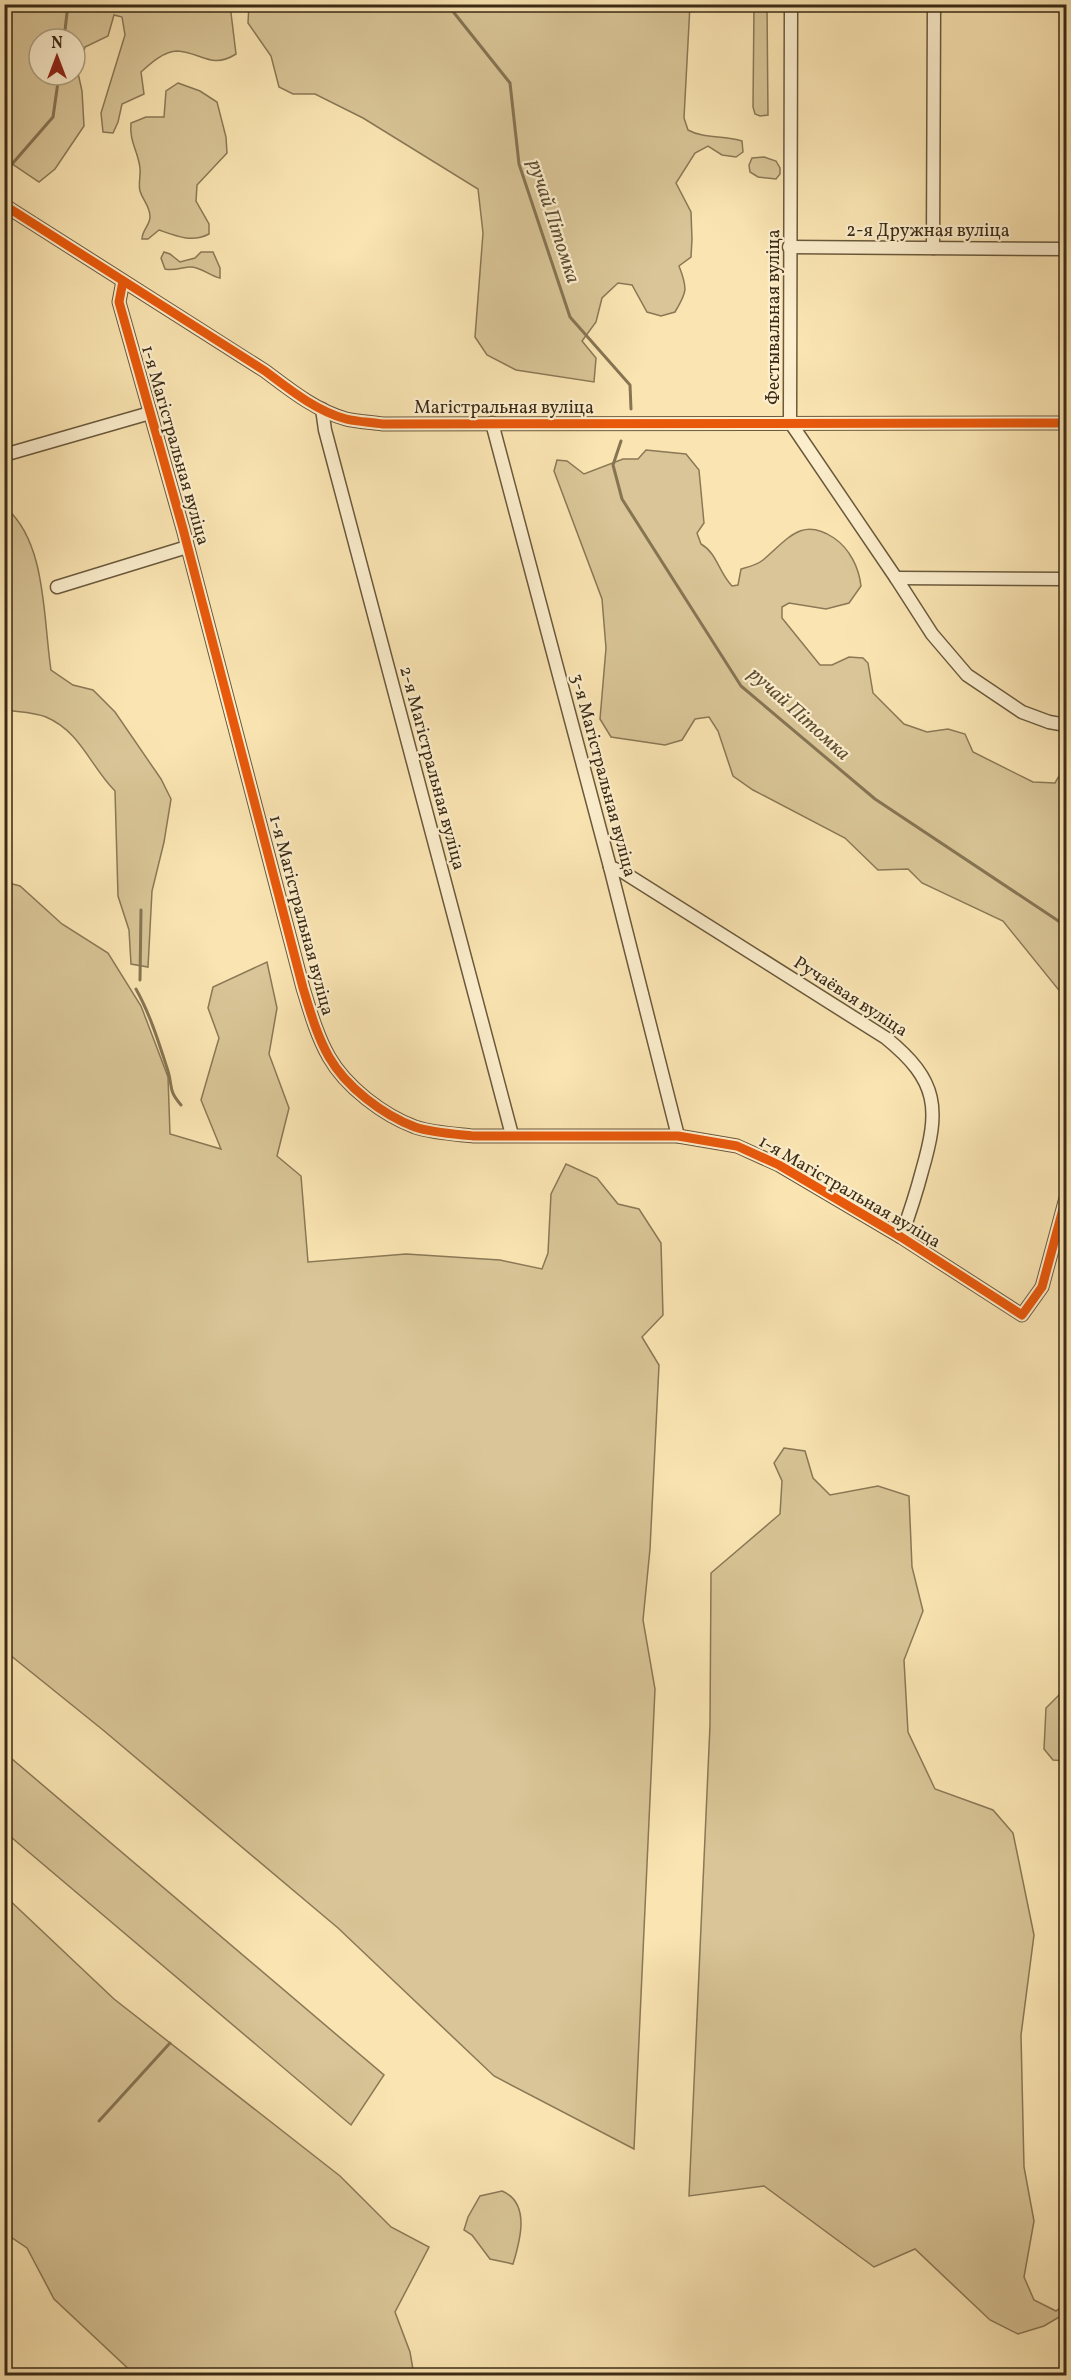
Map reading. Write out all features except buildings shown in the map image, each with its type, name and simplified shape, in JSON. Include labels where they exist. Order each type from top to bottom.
[{"type":"street","name":"Фестывальная вуліца","points":[[791,4],[790,422],[897,578],[932,634],[967,675],[1022,712],[1049,722],[1066,725]]},
{"type":"street","points":[[933,248],[934,4]]},
{"type":"street","name":"Магістральная вуліца","points":[[4,205],[322,409],[345,418],[383,424],[1066,423]]},
{"type":"street","name":"2-я Дружная вуліца","points":[[789,247],[1066,249]]},
{"type":"street","name":"1-я Магістральная вуліца","points":[[123,281],[119,302],[187,547],[303,988],[316,1027],[330,1058],[347,1080],[370,1101],[414,1127],[445,1133],[474,1136],[678,1136],[738,1146],[779,1165],[901,1237],[1022,1315],[1041,1287],[1066,1198]]},
{"type":"street","name":"2-я Магістральная вуліца","points":[[322,409],[325,430],[512,1135]]},
{"type":"street","points":[[4,455],[150,413]]},
{"type":"street","name":"3-я Магістральная вуліца","points":[[492,423],[610,867],[678,1136]]},
{"type":"street","points":[[57,587],[187,547]]},
{"type":"street","points":[[897,578],[1066,579]]},
{"type":"street","name":"Ручаёвая вуліца","points":[[610,867],[623,872],[876,1031],[907,1055],[929,1091],[934,1109],[933,1127],[909,1216],[901,1237]]},
{"type":"shaded area","points":[[249,4],[690,5],[684,118],[688,130],[701,135],[742,141],[743,152],[736,157],[722,155],[708,146],[695,153],[676,183],[691,212],[692,239],[691,257],[679,266],[685,290],[675,312],[661,316],[647,312],[632,285],[618,283],[602,298],[596,322],[582,341],[596,358],[594,382],[516,370],[487,355],[475,337],[483,233],[478,189],[363,118],[315,94],[293,94],[279,87],[271,56],[248,23]]},
{"type":"shaded area","points":[[4,5],[230,5],[236,54],[227,59],[213,60],[177,51],[158,58],[141,72],[144,94],[122,104],[113,133],[103,132],[101,113],[125,35],[122,17],[114,15],[108,36],[87,46],[87,27],[27,27],[27,87],[81,87],[82,91],[84,126],[55,169],[39,182],[5,159]]},
{"type":"shaded area","points":[[754,5],[767,5],[768,115],[760,116],[755,114],[753,107]]},
{"type":"shaded area","points":[[178,83],[200,91],[217,102],[226,137],[227,153],[197,185],[196,201],[209,224],[209,234],[190,238],[159,230],[148,239],[142,239],[150,220],[150,213],[140,191],[140,168],[131,135],[131,123],[146,117],[164,117],[166,91]]},
{"type":"shaded area","points":[[764,157],[776,161],[780,168],[780,174],[776,179],[758,177],[750,172],[749,165],[752,158]]},
{"type":"shaded area","points":[[164,252],[180,262],[195,258],[201,252],[213,252],[220,268],[220,278],[193,267],[165,269],[161,258]]},
{"type":"shaded area","points":[[646,450],[686,454],[699,470],[704,523],[697,533],[701,544],[711,553],[732,586],[738,585],[741,569],[761,562],[787,538],[803,530],[812,529],[822,532],[840,542],[845,548],[856,566],[861,586],[849,603],[826,609],[789,603],[782,607],[782,618],[820,665],[832,665],[849,657],[863,658],[868,663],[873,693],[904,724],[927,732],[948,729],[965,734],[973,752],[1033,782],[1055,783],[1066,764],[1066,999],[1003,921],[922,883],[908,869],[878,870],[845,838],[753,790],[733,776],[718,731],[709,717],[695,719],[682,740],[665,745],[611,737],[600,719],[606,648],[602,599],[554,471],[557,460],[567,461],[584,474],[623,459],[638,459]]},
{"type":"shaded area","points":[[5,507],[19,522],[29,540],[36,561],[41,582],[51,670],[73,685],[93,690],[115,712],[161,779],[171,799],[164,842],[152,891],[148,967],[131,964],[129,930],[118,896],[115,791],[77,740],[58,723],[41,715],[5,710]]},
{"type":"shaded area","points":[[5,882],[20,886],[62,924],[108,953],[141,1006],[168,1077],[170,1134],[221,1149],[201,1100],[219,1038],[208,1008],[213,987],[267,962],[277,1008],[269,1054],[289,1108],[277,1156],[301,1176],[308,1262],[406,1254],[500,1260],[542,1269],[548,1253],[551,1194],[566,1164],[597,1178],[618,1204],[639,1209],[661,1243],[663,1315],[642,1337],[659,1365],[650,1549],[643,1620],[655,1689],[634,2149],[494,2076],[338,1928],[103,1730],[5,1651]]},
{"type":"shaded area","points":[[784,1448],[805,1451],[813,1478],[830,1495],[878,1486],[909,1496],[912,1567],[923,1611],[904,1660],[908,1732],[935,1789],[993,1810],[1013,1833],[1034,1935],[1021,2035],[1024,2167],[1034,2221],[1024,2277],[1034,2300],[1056,2311],[1066,2303],[1066,2313],[1044,2326],[1018,2334],[990,2320],[915,2249],[874,2267],[764,2186],[689,2196],[710,1725],[711,1573],[780,1514],[782,1481],[774,1463]]},
{"type":"shaded area","points":[[1066,1688],[1066,1761],[1053,1760],[1044,1749],[1046,1708]]},
{"type":"shaded area","points":[[5,1753],[384,2075],[351,2125],[5,1832]]},
{"type":"shaded area","points":[[4,1895],[114,1999],[340,2176],[391,2227],[429,2247],[395,2312],[410,2352],[414,2375],[135,2375],[54,2299],[27,2248],[5,2233]]},
{"type":"shaded area","points":[[502,2191],[517,2204],[520,2213],[520,2234],[513,2264],[490,2259],[472,2235],[464,2230],[468,2217],[480,2196]]},
{"type":"waterway","points":[[65,27],[68,4]]},
{"type":"waterway","name":"ручай Пітомка","points":[[447,4],[510,83],[519,164],[570,317],[630,385],[631,409]]},
{"type":"waterway","points":[[6,171],[53,117],[57,87]]},
{"type":"waterway","name":"ручай Пітомка","points":[[621,441],[613,465],[622,499],[741,686],[875,799],[1066,926]]},
{"type":"waterway","points":[[140,980],[141,910]]},
{"type":"waterway","points":[[136,989],[158,1039],[172,1092],[181,1105]]},
{"type":"waterway","points":[[99,2121],[170,2043]]},
{"type":"cycle path","points":[[4,205],[265,371],[303,399],[324,411],[351,420],[383,424],[1066,423]]},
{"type":"cycle path","points":[[123,281],[119,302],[183,529],[303,988],[314,1023],[329,1057],[355,1089],[366,1099],[403,1122],[437,1132],[474,1136],[678,1136],[737,1146],[779,1165],[901,1237],[1022,1315],[1042,1287],[1066,1198]]}]
